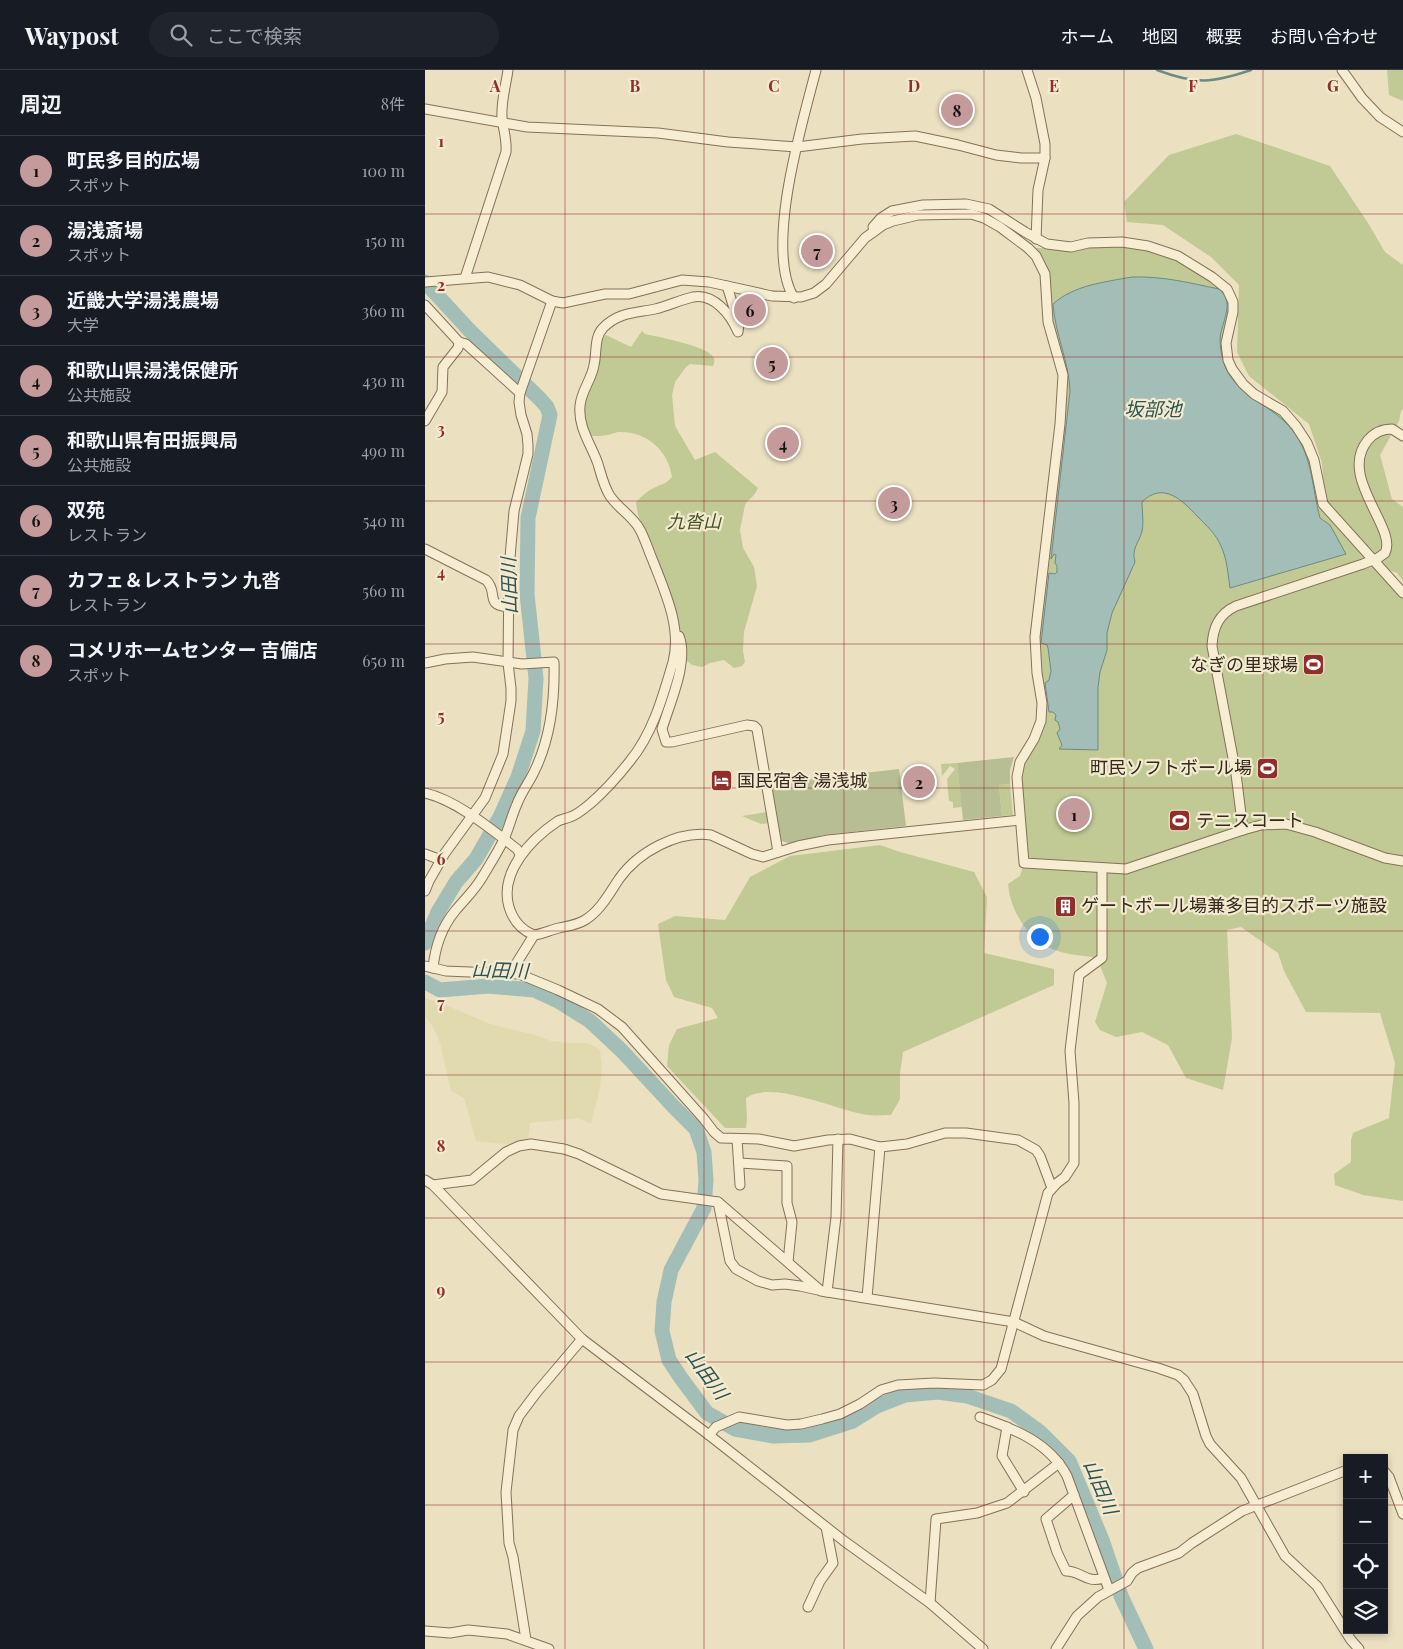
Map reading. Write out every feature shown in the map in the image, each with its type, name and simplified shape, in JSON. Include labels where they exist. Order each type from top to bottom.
[{"type":"street","points":[[465,278],[504,160],[507,144],[503,99],[509,70]]},
{"type":"street","points":[[794,298],[785,279],[782,230],[797,147],[816,70]]},
{"type":"street","points":[[1027,70],[1040,116],[1045,144],[1045,158],[1038,190],[1036,239]]},
{"type":"street","points":[[1342,70],[1361,98],[1380,118],[1403,132]]},
{"type":"street","points":[[425,110],[527,127],[658,133],[727,142],[797,147],[862,139],[915,136],[996,155],[1045,158]]},
{"type":"street","points":[[425,282],[488,277],[520,285],[552,301],[563,303],[605,294],[629,294],[682,280],[709,282],[772,296],[794,298],[814,293],[826,284],[881,218],[892,211],[923,205],[966,204],[989,210],[1047,244],[1071,246],[1105,241],[1148,246],[1178,256],[1212,277],[1227,289],[1233,302],[1233,312],[1226,343],[1232,369],[1243,384],[1254,394],[1283,411],[1296,426],[1307,443],[1314,460],[1323,504],[1403,593]]},
{"type":"street","points":[[865,238],[883,225],[905,217],[957,214],[977,215],[1000,227],[1028,248],[1045,274],[1049,322],[1062,367],[1063,387],[1035,637],[1042,711],[1038,730],[1020,762],[1017,777],[1024,863],[1119,870],[1132,868],[1261,825],[1286,824],[1315,832],[1385,858],[1403,861]]},
{"type":"street","points":[[727,286],[739,324],[738,332],[732,318],[726,312],[711,300],[696,297],[661,308],[628,313],[613,319],[602,328],[599,334],[595,365],[581,398],[581,421],[585,436],[594,453],[609,495],[639,528],[666,596],[680,639],[683,654],[662,729],[664,739],[666,742],[672,742],[747,725],[754,726],[757,729],[778,852]]},
{"type":"street","points":[[425,891],[441,860],[475,819],[498,771],[503,754],[511,700],[508,663],[508,607],[513,520],[527,454],[527,434],[519,402],[520,393],[552,301]]},
{"type":"street","points":[[425,305],[459,342],[466,344],[520,393]]},
{"type":"street","points":[[425,421],[442,392],[443,367],[458,348],[459,342]]},
{"type":"street","points":[[1243,830],[1236,774],[1212,646],[1216,625],[1225,612],[1236,606],[1372,560],[1385,552],[1387,541],[1362,482],[1359,468],[1367,441],[1380,432],[1392,429],[1403,436]]},
{"type":"street","points":[[425,549],[486,580],[491,586],[494,603],[497,606],[508,607]]},
{"type":"street","points":[[674,625],[676,642],[673,660],[654,719],[641,746],[595,800],[577,813],[554,824],[537,837],[519,858],[506,889],[507,900],[510,910],[521,928],[533,935],[572,926],[585,920],[597,910],[619,878],[633,863],[652,850],[684,836],[704,834],[718,838],[759,857],[767,857],[778,852],[828,840],[1020,820]]},
{"type":"street","points":[[425,663],[473,657],[522,664],[554,662],[554,690],[547,734],[534,773],[516,804],[502,838],[472,894],[453,913],[429,967],[446,971],[511,972],[527,976],[598,1009],[612,1018],[631,1037],[717,1136],[721,1138],[768,1140],[794,1146],[837,1139],[850,1139],[880,1146],[907,1144],[945,1133],[965,1133],[1018,1140],[1036,1150],[1052,1188]]},
{"type":"street","points":[[425,794],[442,798],[475,819],[518,850],[519,858]]},
{"type":"street","points":[[425,854],[441,860]]},
{"type":"street","points":[[709,1435],[716,1427],[739,1417],[787,1425],[823,1419],[840,1414],[860,1404],[881,1390],[898,1385],[934,1383],[983,1385],[992,1380],[1001,1369],[1046,1200],[1052,1188],[1065,1177],[1074,1163],[1075,1103],[1070,1056],[1071,1034],[1079,975],[1102,958],[1102,868]]},
{"type":"street","points":[[511,972],[533,935]]},
{"type":"street","points":[[737,1139],[740,1185]]},
{"type":"street","points":[[824,1292],[836,1217],[837,1139]]},
{"type":"street","points":[[429,1183],[472,1180],[506,1152],[519,1146],[531,1144],[551,1146],[579,1154],[661,1194],[695,1200],[717,1201],[824,1292]]},
{"type":"street","points":[[867,1298],[880,1146]]},
{"type":"street","points":[[739,1164],[787,1166],[787,1203],[792,1222],[788,1262]]},
{"type":"street","points":[[429,1183],[581,1339],[709,1435],[826,1527],[930,1603],[983,1649]]},
{"type":"street","points":[[717,1201],[730,1261],[736,1269],[753,1279],[764,1283],[800,1286],[824,1292],[1014,1322],[1044,1336],[1178,1375],[1184,1380],[1193,1394],[1210,1444],[1237,1473],[1285,1556],[1317,1586],[1351,1640],[1359,1649]]},
{"type":"street","points":[[526,1640],[513,1557],[509,1544],[505,1492],[513,1430],[519,1416],[581,1339]]},
{"type":"street","points":[[980,1417],[1007,1427],[1043,1446],[1059,1463],[1067,1476],[1110,1590]]},
{"type":"street","points":[[1007,1427],[1002,1456],[1024,1492]]},
{"type":"street","points":[[930,1603],[936,1519],[977,1513],[1007,1503],[1024,1492],[1059,1463]]},
{"type":"street","points":[[1056,1649],[1077,1616],[1093,1601],[1127,1580],[1138,1568],[1179,1553],[1192,1543],[1255,1505],[1343,1472]]},
{"type":"street","points":[[1388,1476],[1403,1514]]},
{"type":"street","points":[[1074,1495],[1046,1519],[1057,1552],[1066,1571],[1075,1572],[1091,1580],[1104,1578]]},
{"type":"street","points":[[808,1607],[820,1581],[833,1563],[826,1527]]},
{"type":"street","points":[[425,1631],[451,1633],[468,1630],[507,1634],[549,1649]]},
{"type":"shaded area","points":[[425,998],[490,1024],[539,1036],[551,1041],[587,1043],[600,1050],[602,1067],[600,1088],[591,1124],[578,1118],[530,1123],[528,1141],[514,1145],[476,1141],[464,1098],[451,1091],[440,1043],[432,1025],[425,1017]]},
{"type":"green space","points":[[1387,70],[1403,70],[1403,101],[1389,95]]},
{"type":"green space","points":[[1236,134],[1330,166],[1385,252],[1403,265],[1403,409],[1399,421],[1380,455],[1392,499],[1403,507],[1403,581],[1397,573],[1378,566],[1403,593],[1403,1201],[1363,1195],[1335,1185],[1334,1174],[1351,1162],[1351,1140],[1353,1133],[1389,1118],[1395,1063],[1380,1013],[1306,1012],[1284,971],[1278,953],[1241,927],[1227,930],[1232,1038],[1223,1090],[1186,1078],[1168,1045],[1142,1032],[1116,1037],[1100,1030],[1095,1022],[1107,983],[1097,958],[1063,953],[1043,944],[1028,931],[1016,913],[1009,894],[1008,884],[1020,876],[1024,863],[1017,777],[1041,721],[1035,655],[1063,387],[1052,336],[1046,284],[1028,248],[1046,248],[1105,241],[1178,256],[1231,296],[1226,343],[1237,376],[1274,405],[1301,434],[1325,505],[1322,463],[1309,424],[1249,376],[1237,352],[1239,285],[1211,257],[1163,225],[1127,222],[1124,202],[1169,155]]},
{"type":"green space","name":"九沓山","points":[[642,331],[645,334],[693,346],[714,358],[713,366],[690,364],[675,382],[672,395],[675,426],[695,460],[715,452],[758,488],[745,505],[740,530],[743,548],[754,567],[757,586],[744,632],[743,651],[745,662],[742,666],[734,668],[724,660],[702,667],[692,665],[686,660],[683,638],[654,550],[638,515],[636,502],[651,489],[666,483],[672,477],[670,467],[661,451],[647,439],[630,433],[618,432],[588,436],[584,418],[584,399],[598,368],[600,339],[606,335],[631,347]]},
{"type":"green space","points":[[1014,757],[1010,770],[1010,784],[999,785],[1002,816],[963,820],[957,763]]},
{"type":"green space","points":[[957,763],[962,807],[953,808],[953,802],[949,801],[947,779],[955,769],[950,766],[942,776],[941,764]]},
{"type":"green space","points":[[899,769],[906,826],[823,835],[791,844],[779,840],[771,784]]},
{"type":"green space","points":[[1010,784],[1013,815],[1002,816],[999,785]]},
{"type":"green space","points":[[767,812],[769,823],[761,824],[742,816]]},
{"type":"green space","points":[[880,845],[974,872],[987,897],[984,953],[1054,969],[1054,985],[903,1052],[900,1073],[900,1099],[891,1115],[871,1115],[855,1112],[788,1094],[757,1093],[746,1098],[746,1128],[725,1128],[667,1066],[669,1045],[677,1029],[718,1018],[712,1008],[674,997],[666,980],[658,924],[675,916],[725,920],[750,877],[790,856]]},
{"type":"water","name":"坂部池","points":[[1132,277],[1187,282],[1219,289],[1224,294],[1227,306],[1220,339],[1221,353],[1225,366],[1238,386],[1276,414],[1300,441],[1311,473],[1320,518],[1330,525],[1346,554],[1230,588],[1223,551],[1211,530],[1185,504],[1172,495],[1157,493],[1150,496],[1142,502],[1143,528],[1134,553],[1135,562],[1112,613],[1107,633],[1107,650],[1100,672],[1098,687],[1098,750],[1059,749],[1062,745],[1057,733],[1060,729],[1058,722],[1055,720],[1056,715],[1053,712],[1049,712],[1045,683],[1049,680],[1051,671],[1048,648],[1047,645],[1041,643],[1049,573],[1055,574],[1057,572],[1056,555],[1054,554],[1051,559],[1070,391],[1053,304],[1070,292],[1080,288]]},
{"type":"waterway","points":[[1157,70],[1194,80],[1215,80],[1251,70]]},
{"type":"waterway","name":"山田川","points":[[425,282],[471,332],[540,399],[547,407],[550,415],[528,518],[527,594],[536,678],[533,731],[518,777],[500,817],[476,859],[456,882],[438,912],[425,943]]},
{"type":"waterway","name":"山田川","points":[[425,982],[440,990],[488,986],[534,990],[558,1001],[590,1021],[622,1051],[696,1129],[704,1152],[706,1180],[704,1208],[671,1270],[664,1302],[662,1331],[669,1360],[707,1413],[735,1429],[773,1436],[809,1435],[853,1421],[877,1406],[905,1395],[938,1392],[967,1396],[1011,1411],[1040,1432],[1069,1461],[1102,1540],[1121,1596],[1146,1649]]},
{"type":"place","name":"コメリホームセンター 吉備店","points":[[957,110]]},
{"type":"place","name":"カフェ＆レストラン 九沓","points":[[817,251]]},
{"type":"place","name":"双苑","points":[[750,310]]},
{"type":"place","name":"和歌山県有田振興局","points":[[772,363]]},
{"type":"place","name":"和歌山県湯浅保健所","points":[[783,443]]},
{"type":"place","name":"近畿大学湯浅農場","points":[[894,503]]},
{"type":"place","name":"なぎの里球場","points":[[1314,665]]},
{"type":"place","name":"町民ソフトボール場","points":[[1268,768]]},
{"type":"place","name":"国民宿舎 湯浅城","points":[[721,781]]},
{"type":"place","name":"湯浅斎場","points":[[919,782]]},
{"type":"place","name":"町民多目的広場","points":[[1074,814]]},
{"type":"place","name":"テニスコート","points":[[1180,821]]},
{"type":"place","name":"ゲートボール場兼多目的スポーツ施設","points":[[1065,906]]}]
